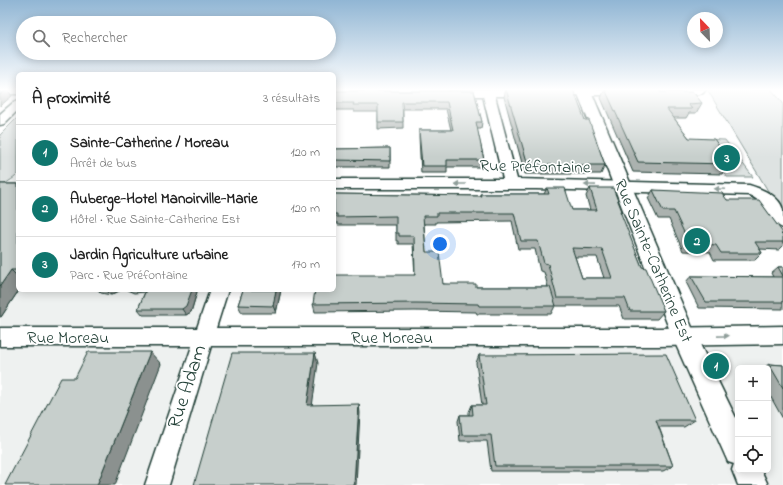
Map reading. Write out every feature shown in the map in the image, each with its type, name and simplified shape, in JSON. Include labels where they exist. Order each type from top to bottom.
[{"type":"street","points":[[0,121],[10,112]]},
{"type":"street","points":[[492,112],[511,184]]},
{"type":"street","name":"Rue Sainte-Catherine Est","points":[[592,112],[684,336],[735,446]]},
{"type":"street","name":"Rue Préfontaine","points":[[336,184],[511,184],[749,190],[759,192],[770,201],[783,222]]},
{"type":"street","name":"Rue Adam","points":[[157,485],[218,292]]},
{"type":"street","name":"Rue Moreau","points":[[0,337],[203,338],[783,335]]},
{"type":"street","points":[[747,473],[753,485]]},
{"type":"shaded area","points":[[721,112],[783,112],[783,216]]},
{"type":"shaded area","points":[[16,119],[16,176],[0,189],[0,135]]},
{"type":"shaded area","points":[[702,139],[725,140],[753,177],[727,177]]},
{"type":"shaded area","points":[[16,176],[16,292],[218,292],[203,338],[783,338],[783,485],[0,485],[0,189],[4,184]]},
{"type":"building","points":[[378,112],[402,112],[403,122],[378,122]]},
{"type":"building","points":[[449,112],[479,112],[482,122],[476,122],[484,160],[447,160],[447,166],[422,166],[419,130],[453,130]]},
{"type":"building","points":[[513,112],[582,112],[585,120],[589,120],[605,165],[528,165]]},
{"type":"building","points":[[615,112],[669,112],[689,138],[714,139],[729,160],[726,160],[729,164],[638,162]]},
{"type":"building","points":[[390,148],[390,161],[336,160],[336,149]]},
{"type":"building","points":[[0,184],[16,184],[16,270],[11,270],[0,286]]},
{"type":"building","points":[[547,188],[565,188],[572,210],[597,210],[590,188],[613,188],[622,211],[620,211],[642,267],[646,268],[664,311],[630,311],[625,298],[557,298],[548,264],[544,263],[538,241],[521,241],[514,213],[437,213],[437,216],[423,216],[426,252],[439,252],[443,284],[476,284],[476,287],[550,287],[556,306],[479,306],[478,304],[416,303],[313,304],[315,292],[336,292],[336,275],[415,275],[414,236],[399,236],[399,233],[396,233],[396,216],[337,217],[336,194],[481,196],[480,194],[549,194]],"holes":[[[572,248],[602,249],[612,278],[582,278]]]},
{"type":"building","points":[[653,190],[722,193],[727,200],[759,200],[783,233],[781,234],[783,236],[783,242],[755,242],[762,253],[721,253],[716,245],[689,243],[674,211],[663,211]]},
{"type":"building","points":[[778,267],[783,267],[783,276]]},
{"type":"building","points":[[691,276],[783,277],[783,302],[706,302]]},
{"type":"building","points":[[145,292],[191,292],[186,306],[182,309],[138,309]]},
{"type":"building","points":[[242,292],[276,292],[273,306],[238,305]]},
{"type":"building","points":[[88,352],[150,352],[97,485],[5,485],[61,378],[75,378]]},
{"type":"building","points":[[232,353],[315,353],[307,405],[359,404],[354,485],[194,485]]},
{"type":"building","points":[[666,354],[695,420],[656,420],[673,466],[495,466],[491,435],[462,435],[460,415],[473,415],[472,405],[486,405],[479,355]]},
{"type":"building","points":[[769,364],[783,365],[783,388],[771,365]]},
{"type":"place","name":"Jardin Agriculture urbaine","points":[[727,158]]},
{"type":"place","name":"Auberge-Hotel Manoirville-Marie","points":[[697,241]]},
{"type":"place","name":"Sainte-Catherine / Moreau","points":[[716,366]]}]
